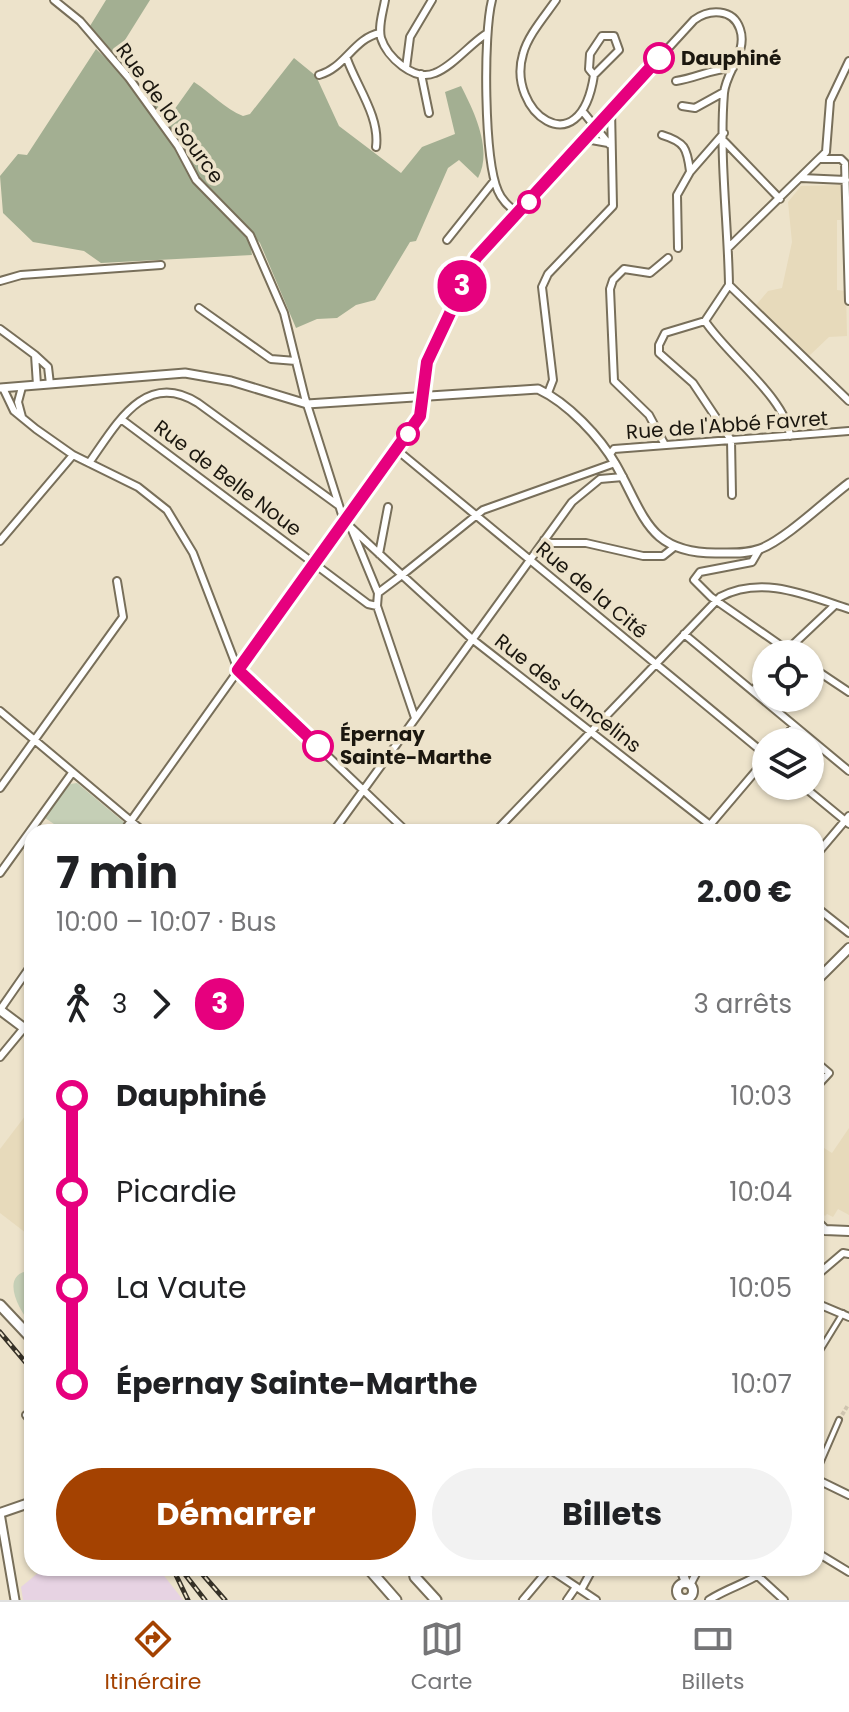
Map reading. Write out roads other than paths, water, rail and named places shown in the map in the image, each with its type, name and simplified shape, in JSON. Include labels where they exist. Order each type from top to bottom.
[{"type":"main road","points":[[824,973],[849,948]]},
{"type":"main road","points":[[0,1010],[24,1028]]},
{"type":"main road","points":[[825,1230],[849,1231]]},
{"type":"main road","points":[[0,1305],[24,1330]]},
{"type":"main road","points":[[0,1513],[24,1505]]},
{"type":"main road","points":[[375,1576],[396,1600]]},
{"type":"main road","points":[[415,1576],[436,1600]]},
{"type":"main road","points":[[684,1576],[688,1584],[694,1598],[674,1598],[678,1587],[688,1584]]},
{"type":"street","name":"Rue de la Source","points":[[54,0],[80,21],[129,78],[178,146],[196,180],[250,235],[284,313],[307,404],[344,521]]},
{"type":"street","points":[[385,0],[380,33],[394,60],[421,74],[436,73],[486,34]]},
{"type":"street","points":[[406,68],[410,37],[432,0]]},
{"type":"street","points":[[492,0],[486,34],[494,181],[501,198],[518,214]]},
{"type":"street","points":[[556,0],[522,55],[525,98],[531,108],[551,122],[570,123],[584,113],[590,101],[594,75],[619,50],[614,36],[602,36],[590,54],[589,69],[594,75]]},
{"type":"street","points":[[129,824],[420,416],[427,362],[476,258],[701,14],[713,11],[727,14],[737,22],[742,40],[724,92],[729,285],[705,321],[665,333],[659,353],[693,383],[731,440],[732,495]]},
{"type":"street","points":[[319,75],[347,59],[366,38],[380,33]]},
{"type":"street","points":[[347,59],[356,86],[368,105],[376,147]]},
{"type":"street","points":[[728,248],[821,159],[829,145],[830,101],[849,61]]},
{"type":"street","points":[[676,81],[691,79],[709,69],[733,68]]},
{"type":"street","points":[[421,74],[429,113]]},
{"type":"street","points":[[682,106],[695,108],[724,92]]},
{"type":"street","points":[[548,393],[553,380],[542,287],[552,268],[610,213],[615,199],[611,109]]},
{"type":"street","points":[[584,113],[599,124],[612,128]]},
{"type":"street","points":[[599,124],[614,154]]},
{"type":"street","points":[[678,248],[677,195],[690,172],[724,133]]},
{"type":"street","points":[[662,135],[681,141],[687,149],[690,172]]},
{"type":"street","points":[[586,139],[609,144]]},
{"type":"street","points":[[725,142],[780,199]]},
{"type":"street","points":[[821,159],[841,159],[846,180],[849,301]]},
{"type":"street","points":[[801,178],[846,180]]},
{"type":"street","points":[[447,240],[494,181]]},
{"type":"street","points":[[665,445],[649,415],[614,381],[610,289],[613,280],[624,269],[650,273],[668,258]]},
{"type":"street","points":[[0,281],[21,275],[161,265]]},
{"type":"street","points":[[729,285],[849,401]]},
{"type":"street","points":[[199,308],[271,359],[296,361]]},
{"type":"street","points":[[705,321],[726,351],[779,404],[790,436]]},
{"type":"street","points":[[0,329],[48,367],[50,384]]},
{"type":"street","points":[[35,355],[37,385]]},
{"type":"street","points":[[399,824],[238,670],[193,553],[174,518],[138,487],[73,455],[22,417],[9,404],[2,388],[185,373],[231,381],[307,404],[527,387],[548,393],[610,454],[643,520],[673,548],[699,554],[759,550]]},
{"type":"street","points":[[22,387],[18,402],[22,417]]},
{"type":"street","points":[[89,463],[121,419],[151,394],[169,391],[185,395],[338,505]]},
{"type":"street","name":"Rue de Belle Noue","points":[[121,419],[368,604],[377,606]]},
{"type":"street","name":"Rue de l'Abbé Favret","points":[[610,454],[614,449],[849,431]]},
{"type":"street","name":"Rue de la Cité","points":[[397,450],[752,745]]},
{"type":"street","points":[[0,541],[73,455]]},
{"type":"street","points":[[378,593],[476,515],[615,463]]},
{"type":"street","points":[[339,824],[572,502],[605,477],[623,477]]},
{"type":"street","points":[[770,640],[694,580],[700,572],[752,562],[759,550],[849,483]]},
{"type":"street","points":[[379,554],[388,507]]},
{"type":"street","name":"Rue des Jancelins","points":[[344,521],[472,639],[707,824]]},
{"type":"street","points":[[352,528],[378,593],[377,606],[415,718]]},
{"type":"street","points":[[544,540],[551,543],[586,543],[643,556],[663,556],[673,548]]},
{"type":"street","points":[[0,788],[123,617],[117,581]]},
{"type":"street","points":[[503,824],[717,600],[737,588],[755,585],[849,609]]},
{"type":"street","points":[[800,640],[835,605]]},
{"type":"street","points":[[684,634],[752,690]]},
{"type":"street","points":[[824,675],[849,692]]},
{"type":"street","points":[[0,711],[135,824]]},
{"type":"street","points":[[778,712],[849,771]]},
{"type":"street","points":[[35,824],[72,773]]},
{"type":"street","points":[[712,824],[752,774]]},
{"type":"street","points":[[822,800],[848,820],[824,846]]},
{"type":"street","points":[[0,873],[24,840]]},
{"type":"street","points":[[824,913],[849,933]]},
{"type":"street","points":[[0,1010],[24,976]]},
{"type":"street","points":[[0,1057],[24,1035]]},
{"type":"street","points":[[824,1270],[847,1253]]},
{"type":"street","points":[[824,1346],[846,1315],[849,1304]]},
{"type":"street","points":[[824,1306],[846,1315]]},
{"type":"street","points":[[824,1455],[839,1420]]},
{"type":"street","points":[[824,1483],[849,1495]]},
{"type":"street","points":[[0,1513],[15,1600]]},
{"type":"street","points":[[824,1557],[849,1572]]},
{"type":"street","points":[[523,1600],[542,1576]]},
{"type":"street","points":[[560,1576],[596,1600]]},
{"type":"street","points":[[567,1600],[587,1576]]},
{"type":"street","points":[[688,1584],[694,1576]]},
{"type":"street","points":[[709,1600],[731,1585],[757,1577],[784,1600]]},
{"type":"tunnel","points":[[839,1420],[848,1405]]},
{"type":"railway","points":[[0,1332],[24,1360]]},
{"type":"railway","points":[[176,1576],[188,1600]]},
{"type":"railway","points":[[186,1576],[205,1600]]},
{"type":"railway","points":[[204,1576],[225,1600]]},
{"type":"place","name":"Dauphiné","points":[[659,58]]},
{"type":"place","name":"Épernay Sainte-Marthe","points":[[318,746]]}]
